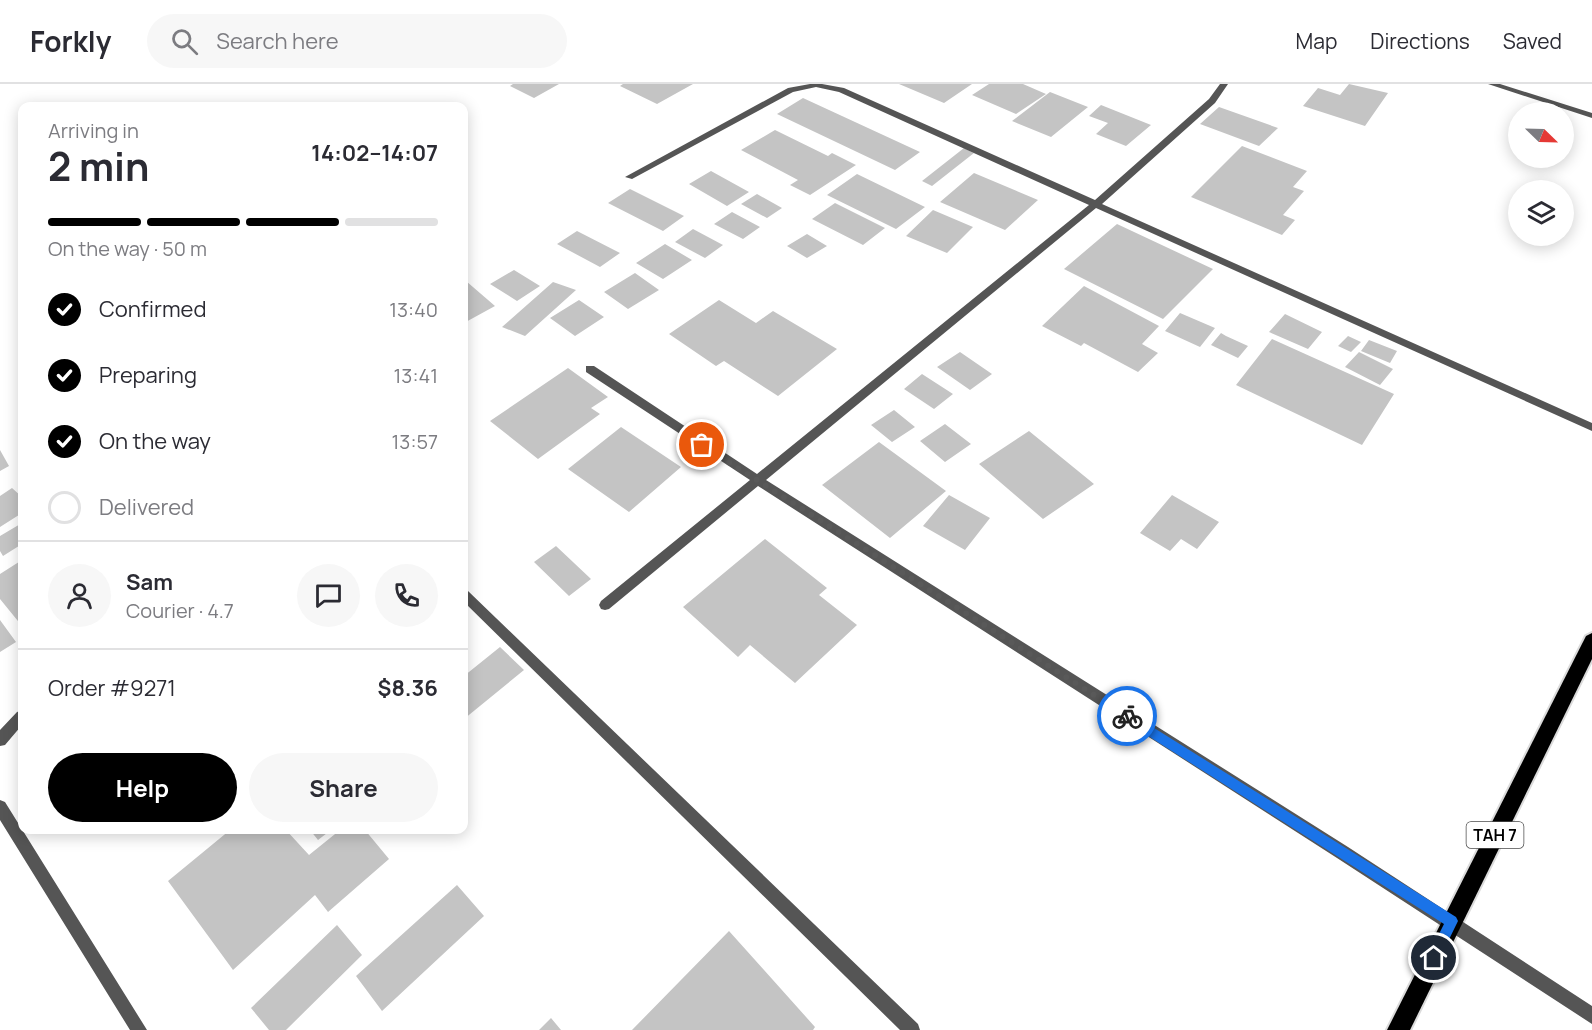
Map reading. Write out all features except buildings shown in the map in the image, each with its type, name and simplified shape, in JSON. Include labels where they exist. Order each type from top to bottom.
[{"type":"highway","name":"TAH 7","points":[[1398,1030],[1592,641]]},
{"type":"street","points":[[605,605],[758,483],[1097,203],[1212,101],[1224,84]]},
{"type":"street","points":[[1492,84],[1592,116]]},
{"type":"street","points":[[629,177],[791,90],[816,86],[841,90],[1592,427]]},
{"type":"street","points":[[590,369],[758,483],[1451,921],[1592,1016]]},
{"type":"street","points":[[468,599],[912,1030]]},
{"type":"street","points":[[0,740],[18,720]]},
{"type":"street","points":[[0,807],[139,1030]]},
{"type":"way so far","points":[[702,445],[758,483],[1127,716]]},
{"type":"route","points":[[1127,716],[1451,921],[1434,958]]}]
